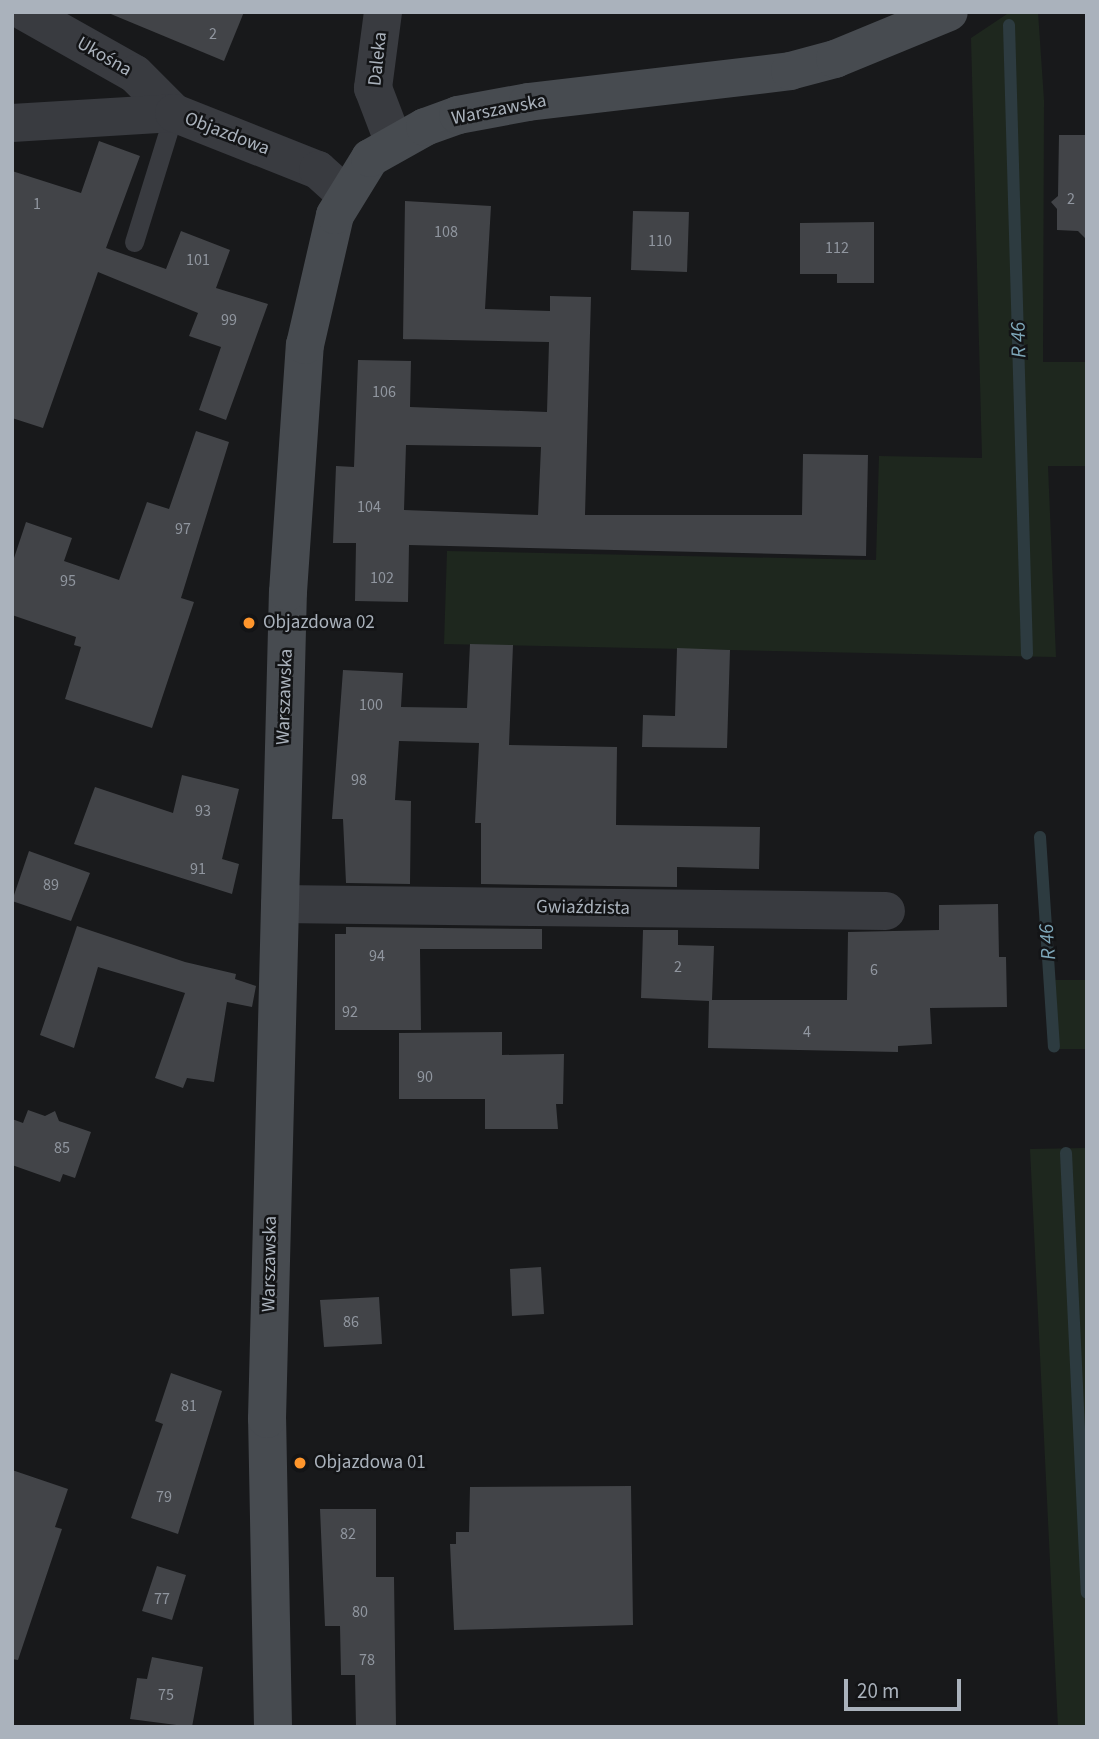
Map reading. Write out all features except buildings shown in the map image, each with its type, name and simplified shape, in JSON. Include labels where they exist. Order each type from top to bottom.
[{"type":"street","name":"Ukośna","points":[[25,12],[135,74],[174,113]]},
{"type":"street","name":"Daleka","points":[[383,12],[373,88],[394,143]]},
{"type":"street","name":"Warszawska","points":[[274,1727],[267,1419],[279,904],[295,454],[305,345],[326,245],[346,195],[370,158],[394,143],[458,115],[496,107],[790,71],[835,59],[948,12]]},
{"type":"street","name":"Objazdowa","points":[[12,123],[174,113],[318,170],[346,195]]},
{"type":"street","name":"Gwiaździsta","points":[[279,904],[886,911]]},
{"type":"lane","points":[[134,242],[174,113]]},
{"type":"shaded area","points":[[1010,12],[1038,12],[1044,100],[1043,362],[1087,362],[1087,466],[1048,466],[1056,657],[444,644],[447,551],[876,560],[879,456],[982,458],[971,38]]},
{"type":"shaded area","points":[[1053,980],[1087,980],[1087,1049],[1057,1049]]},
{"type":"shaded area","points":[[1085,1148],[1087,1727],[1058,1727],[1030,1149]]},
{"type":"waterway","name":"R 46","points":[[1009,25],[1027,654]]},
{"type":"waterway","name":"R 46","points":[[1040,837],[1054,1047]]},
{"type":"waterway","name":"R 46","points":[[1066,1153],[1087,1592]]},
{"type":"place","name":"Objazdowa 02","points":[[249,623]]},
{"type":"place","name":"Objazdowa 01","points":[[300,1463]]}]
